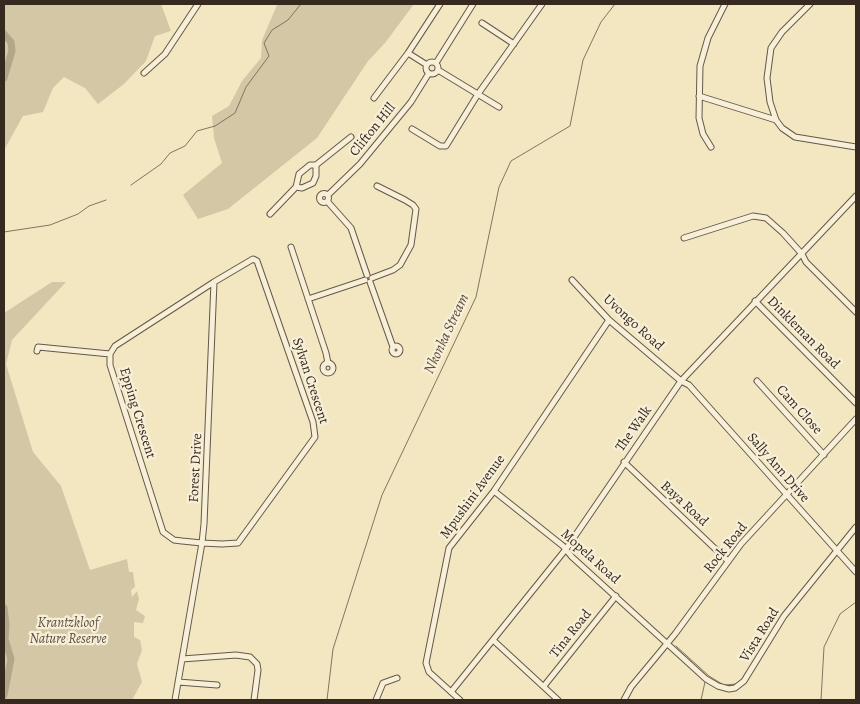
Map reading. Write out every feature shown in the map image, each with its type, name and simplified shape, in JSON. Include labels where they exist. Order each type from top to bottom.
[{"type":"street","points":[[144,73],[165,54],[198,4]]},
{"type":"street","points":[[374,98],[408,53],[440,4]]},
{"type":"street","points":[[473,4],[436,63],[438,70],[499,107]]},
{"type":"street","points":[[412,130],[440,146],[446,146],[478,94],[542,4]]},
{"type":"street","points":[[711,146],[701,126],[700,66],[708,38],[725,4]]},
{"type":"street","points":[[810,4],[782,32],[771,48],[767,84],[770,102],[776,120],[782,128],[795,137],[856,147]]},
{"type":"street","points":[[482,23],[514,44]]},
{"type":"street","points":[[408,53],[427,64],[436,63]]},
{"type":"street","points":[[427,64],[429,73],[433,74],[438,70]]},
{"type":"street","name":"Clifton Hill","points":[[328,195],[360,164],[411,102],[429,73]]},
{"type":"street","points":[[699,96],[776,120]]},
{"type":"street","points":[[270,214],[296,187],[299,174],[310,165],[316,165],[351,137]]},
{"type":"street","points":[[296,187],[302,188],[313,184],[316,176],[316,165]]},
{"type":"street","points":[[313,184],[321,194],[328,195],[327,201]]},
{"type":"street","points":[[308,299],[393,270],[400,265],[411,245],[416,209],[414,205],[377,186]]},
{"type":"street","points":[[321,194],[320,200],[327,201],[351,228],[393,347]]},
{"type":"street","name":"The Walk","points":[[451,692],[566,548],[681,381],[856,196]]},
{"type":"street","points":[[684,238],[758,216],[769,220],[802,254],[806,262],[856,312]]},
{"type":"street","points":[[291,246],[328,363]]},
{"type":"street","name":"Sylvan Crescent","points":[[202,543],[238,543],[315,437],[312,422],[255,259],[214,282]]},
{"type":"street","name":"Uvongo Road","points":[[572,280],[609,320],[681,381]]},
{"type":"street","name":"Epping Crescent","points":[[202,543],[174,540],[166,536],[161,528],[110,365],[110,354],[114,346],[214,282]]},
{"type":"street","name":"Forest Drive","points":[[175,700],[202,543],[214,282]]},
{"type":"street","name":"Dinkleman Road","points":[[755,302],[856,403]]},
{"type":"street","name":"Mpushini Avenue","points":[[460,700],[429,672],[426,663],[449,548],[494,491],[609,320]]},
{"type":"street","points":[[37,352],[38,347],[110,354]]},
{"type":"street","name":"Sally Ann Drive","points":[[681,381],[689,385],[856,572]]},
{"type":"street","name":"Cam Close","points":[[757,381],[824,455]]},
{"type":"street","name":"Rock Road","points":[[624,700],[631,687],[746,539],[856,419]]},
{"type":"street","name":"Baya Road","points":[[624,462],[728,561]]},
{"type":"street","name":"Mopela Road","points":[[494,491],[566,548],[667,643]]},
{"type":"street","name":"Vista Road","points":[[667,643],[713,684],[726,688],[738,686],[746,678],[784,616],[856,527]]},
{"type":"street","name":"Tina Road","points":[[544,686],[616,596]]},
{"type":"street","points":[[493,640],[558,700]]},
{"type":"street","points":[[182,659],[236,655],[250,657],[257,664],[258,670],[254,700]]},
{"type":"street","points":[[376,700],[382,683],[397,678]]},
{"type":"street","points":[[178,682],[217,685]]},
{"type":"green space","points":[[4,4],[161,4],[171,31],[155,36],[146,61],[124,84],[98,104],[85,88],[64,77],[53,88],[43,112],[23,116],[4,150]]},
{"type":"green space","points":[[414,4],[385,43],[368,61],[317,138],[228,209],[198,219],[183,195],[222,163],[214,138],[212,116],[229,106],[242,81],[261,58],[262,40],[277,5]]},
{"type":"green space","name":"Krantzkloof Nature Reserve","points":[[52,282],[66,282],[12,340],[6,364],[33,452],[61,486],[90,570],[127,559],[129,572],[133,572],[135,587],[131,590],[132,597],[137,591],[139,599],[136,610],[145,616],[143,623],[134,622],[134,637],[140,640],[142,650],[137,664],[142,682],[132,700],[4,700],[4,313]]},
{"type":"waterway","points":[[131,185],[161,164],[170,153],[185,146],[197,131],[215,126],[235,113],[246,87],[269,56],[264,43],[272,30],[288,20],[301,4]]},
{"type":"waterway","name":"Nkonka Stream","points":[[327,700],[333,649],[382,495],[476,297],[499,187],[511,161],[570,126],[583,60],[601,22],[615,4]]},
{"type":"waterway","points":[[4,34],[11,42],[12,51],[4,78]]},
{"type":"waterway","points":[[4,232],[50,225],[106,200]]},
{"type":"waterway","points":[[821,700],[824,647],[840,614],[856,602]]},
{"type":"waterway","points":[[4,608],[5,639],[11,659],[4,695]]},
{"type":"waterway","points":[[676,646],[709,676],[722,684]]},
{"type":"waterway","points":[[741,680],[747,671]]},
{"type":"waterway","points":[[701,700],[705,682]]},
{"type":"waterway","points":[[725,685],[736,684]]}]
